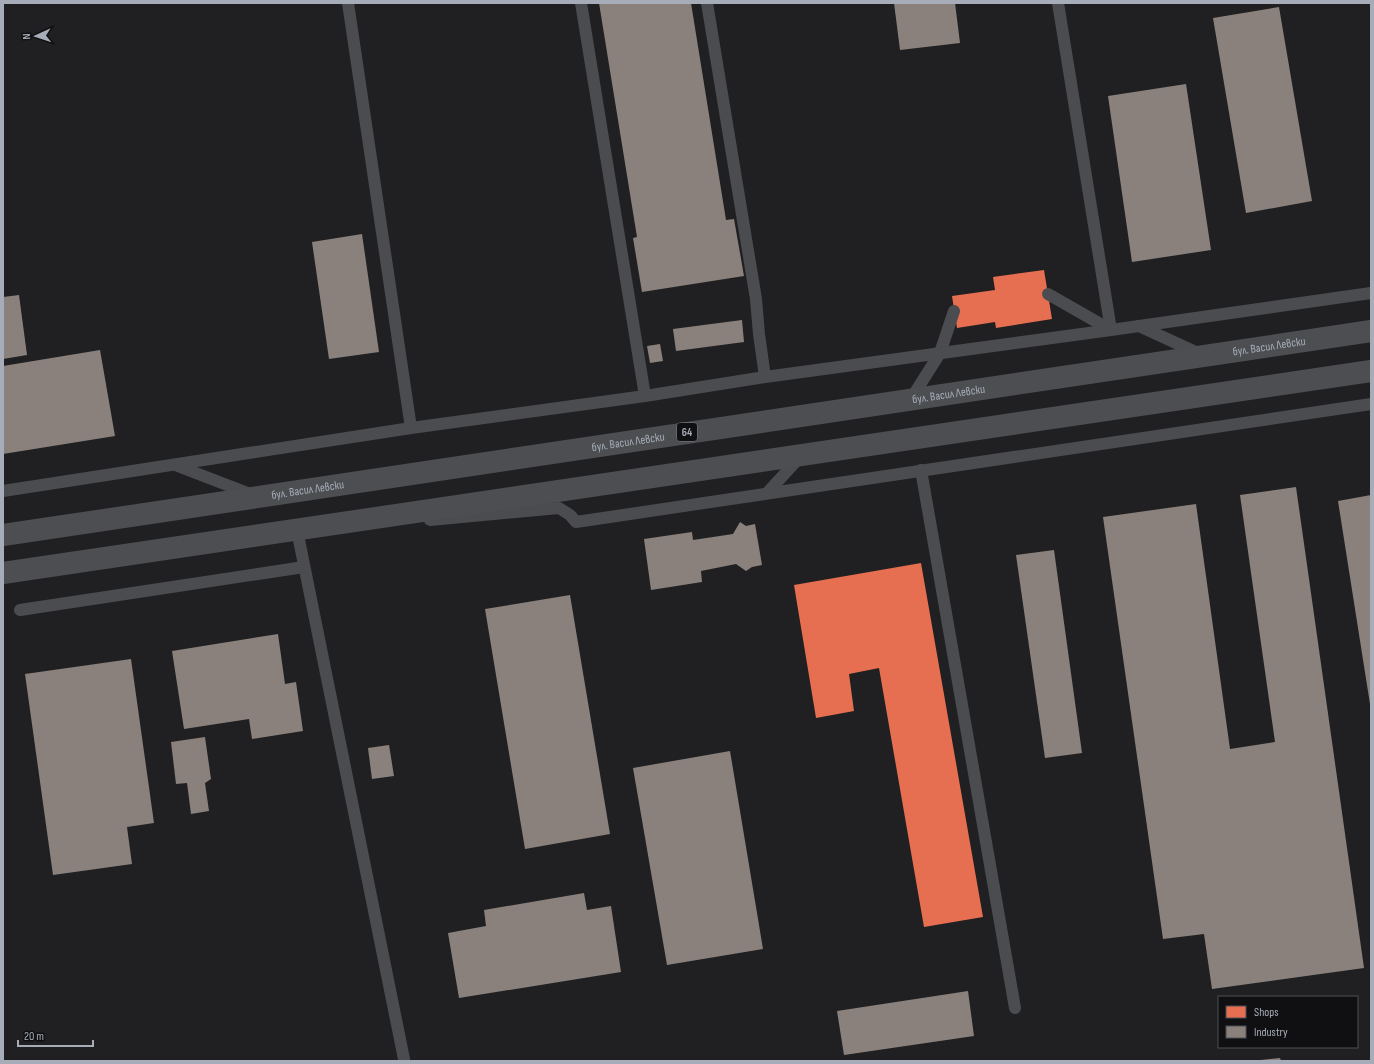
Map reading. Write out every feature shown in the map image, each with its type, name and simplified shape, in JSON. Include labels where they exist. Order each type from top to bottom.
[{"type":"main road","name":"бул. Васил Левски","points":[[3,535],[256,496],[1371,331]]},
{"type":"main road","points":[[3,573],[1371,371]]},
{"type":"lane","points":[[348,3],[411,428]]},
{"type":"lane","points":[[581,3],[645,396]]},
{"type":"lane","points":[[707,3],[756,299],[765,377]]},
{"type":"lane","points":[[1058,3],[1111,330]]},
{"type":"lane","points":[[3,491],[411,428],[645,396],[765,377],[1371,293]]},
{"type":"lane","points":[[1048,294],[1111,330]]},
{"type":"lane","points":[[911,399],[940,353],[954,311]]},
{"type":"lane","points":[[1139,326],[1203,356]]},
{"type":"lane","points":[[386,516],[433,520],[559,508],[570,515],[576,522],[1371,404]]},
{"type":"lane","points":[[768,493],[801,456]]},
{"type":"lane","points":[[175,465],[256,496]]},
{"type":"lane","points":[[921,470],[1015,1008]]},
{"type":"lane","points":[[297,530],[404,1059]]},
{"type":"lane","points":[[20,610],[304,567]]},
{"type":"shaded area","points":[[3,3],[1371,3],[1371,1061],[3,1061]]},
{"type":"building: Shops","points":[[1044,270],[1052,319],[996,328],[995,322],[957,328],[952,296],[995,290],[993,277]]},
{"type":"building: Shops","points":[[921,563],[983,917],[924,927],[879,668],[849,674],[854,711],[816,718],[794,585]]},
{"type":"building: Industry","points":[[599,3],[691,3],[726,220],[734,219],[744,276],[642,292],[633,238],[637,237]]},
{"type":"building: Industry","points":[[894,3],[955,3],[960,43],[900,50]]},
{"type":"building: Industry","points":[[1279,7],[1312,201],[1246,213],[1213,18]]},
{"type":"building: Industry","points":[[1186,84],[1211,250],[1132,262],[1108,96]]},
{"type":"building: Industry","points":[[362,234],[379,352],[329,359],[312,242]]},
{"type":"building: Industry","points":[[19,295],[27,355],[3,359],[3,297]]},
{"type":"building: Industry","points":[[742,320],[744,342],[676,351],[673,329]]},
{"type":"building: Industry","points":[[660,344],[663,361],[650,363],[647,346]]},
{"type":"building: Industry","points":[[100,350],[115,436],[3,454],[3,366]]},
{"type":"building: Industry","points":[[1296,487],[1364,968],[1212,989],[1204,934],[1163,939],[1103,517],[1196,504],[1230,749],[1275,742],[1240,495]]},
{"type":"building: Industry","points":[[1371,495],[1371,704],[1370,704],[1338,501]]},
{"type":"building: Industry","points":[[740,522],[746,526],[755,524],[762,565],[752,567],[746,571],[736,564],[701,571],[702,582],[651,590],[644,539],[692,532],[693,540],[733,534]]},
{"type":"building: Industry","points":[[1054,550],[1082,753],[1045,758],[1016,555]]},
{"type":"building: Industry","points":[[570,595],[610,834],[525,849],[485,609]]},
{"type":"building: Industry","points":[[278,634],[285,684],[296,682],[303,731],[252,739],[249,719],[184,729],[172,651]]},
{"type":"building: Industry","points":[[131,659],[154,823],[127,827],[132,864],[53,875],[25,674]]},
{"type":"building: Industry","points":[[205,737],[211,779],[205,783],[209,811],[191,814],[187,783],[176,784],[171,742]]},
{"type":"building: Industry","points":[[389,745],[394,776],[372,779],[368,748]]},
{"type":"building: Industry","points":[[730,751],[763,949],[667,965],[633,768]]},
{"type":"building: Industry","points":[[584,893],[587,910],[611,906],[621,972],[459,998],[448,933],[486,926],[484,910]]},
{"type":"building: Industry","points":[[968,991],[974,1036],[844,1055],[837,1011]]},
{"type":"building: Industry","points":[[1280,1058],[1281,1061],[1261,1061],[1261,1060]]}]
